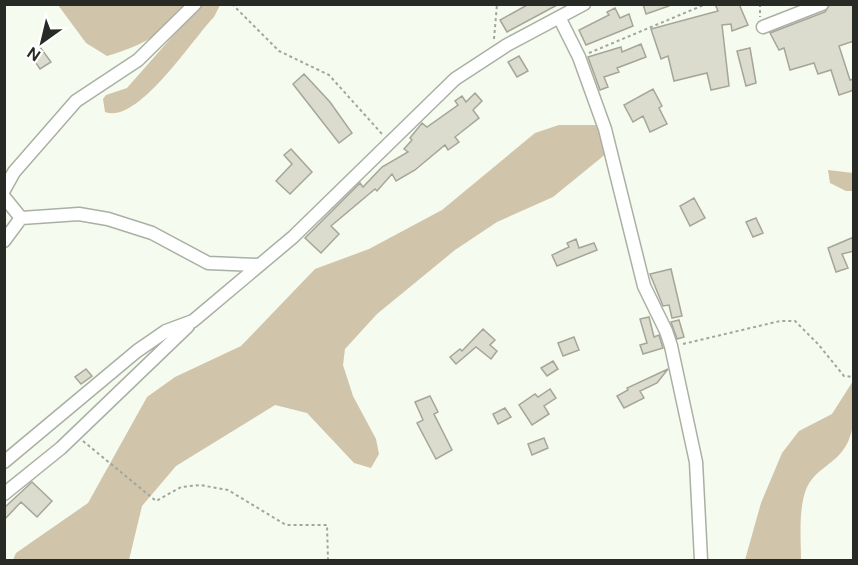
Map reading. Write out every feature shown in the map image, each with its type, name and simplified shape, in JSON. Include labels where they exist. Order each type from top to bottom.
[{"type":"street","points":[[4,190],[14,172],[76,101],[138,60],[195,4]]},
{"type":"street","points":[[4,494],[75,434],[193,321],[293,237],[455,79],[494,54],[584,4]]},
{"type":"street","points":[[763,27],[822,4]]},
{"type":"street","points":[[560,19],[579,57],[606,129],[644,286],[671,346],[696,462],[701,561]]},
{"type":"street","points":[[4,196],[21,218]]},
{"type":"street","points":[[4,241],[21,218],[79,214],[108,219],[152,233],[208,263],[259,265]]},
{"type":"street","points":[[4,462],[137,351],[166,331],[193,321]]},
{"type":"path","points":[[232,4],[279,51],[329,75],[389,142]]},
{"type":"path","points":[[494,54],[497,4]]},
{"type":"path","points":[[579,57],[706,4]]},
{"type":"path","points":[[671,346],[780,321],[795,321],[844,376],[854,377]]},
{"type":"path","points":[[75,434],[156,501],[181,487],[200,485],[228,490],[286,525],[327,525],[328,561]]},
{"type":"shaded area","points":[[58,5],[189,5],[152,37],[133,47],[107,56],[86,43]]},
{"type":"shaded area","points":[[200,5],[220,5],[214,17],[164,77],[133,106],[118,113],[105,112],[103,99],[106,95],[127,88]]},
{"type":"shaded area","points":[[559,125],[598,125],[607,153],[553,197],[497,222],[455,250],[377,314],[345,349],[343,365],[353,396],[376,439],[379,454],[371,468],[354,463],[307,413],[275,405],[176,466],[142,506],[129,560],[13,560],[16,553],[88,503],[147,397],[175,377],[241,346],[315,269],[369,249],[442,210],[535,133]]},
{"type":"shaded area","points":[[828,170],[853,173],[853,191],[846,191],[830,183]]},
{"type":"shaded area","points":[[853,381],[853,423],[848,442],[836,458],[813,478],[804,495],[801,560],[745,560],[761,503],[782,453],[799,431],[832,414]]},
{"type":"building","points":[[529,4],[559,4],[507,32],[500,20]]},
{"type":"building","points":[[643,4],[669,4],[669,6],[646,14]]},
{"type":"building","points":[[715,4],[739,4],[748,25],[732,31],[731,24],[722,25],[729,86],[711,90],[707,73],[674,81],[668,56],[661,59],[651,29],[718,11]]},
{"type":"building","points":[[830,4],[854,4],[854,41],[839,46],[850,80],[854,79],[854,90],[839,95],[831,70],[818,74],[814,63],[790,70],[784,48],[779,50],[770,33],[825,12]]},
{"type":"building","points":[[615,8],[620,18],[629,14],[633,26],[586,45],[579,30],[609,15],[607,12]]},
{"type":"building","points":[[641,44],[646,57],[617,68],[619,72],[604,77],[608,87],[600,90],[588,57],[621,47],[622,52]]},
{"type":"building","points":[[40,47],[51,62],[40,69],[30,54]]},
{"type":"building","points":[[750,48],[756,83],[746,86],[737,51]]},
{"type":"building","points":[[519,56],[528,71],[517,77],[508,62]]},
{"type":"building","points":[[304,74],[330,102],[352,133],[339,143],[293,84]]},
{"type":"building","points":[[653,89],[662,106],[659,108],[667,124],[650,132],[643,116],[633,122],[624,105]]},
{"type":"building","points":[[475,93],[482,101],[473,110],[479,118],[455,137],[459,142],[448,150],[445,145],[415,170],[396,181],[392,174],[377,191],[375,189],[331,226],[339,234],[321,253],[305,238],[360,183],[363,187],[382,167],[408,152],[404,149],[422,123],[427,127],[458,105],[455,101],[462,96],[466,102]]},
{"type":"building","points":[[291,149],[312,172],[290,194],[276,181],[292,164],[284,155]]},
{"type":"building","points":[[694,198],[705,218],[690,226],[680,206]]},
{"type":"building","points":[[756,218],[763,233],[753,237],[746,222]]},
{"type":"building","points":[[854,237],[854,251],[842,254],[848,268],[836,272],[828,248]]},
{"type":"building","points":[[576,239],[579,248],[594,243],[597,250],[557,266],[552,255],[569,247],[567,243]]},
{"type":"building","points":[[671,269],[682,316],[672,318],[669,305],[663,306],[650,274]]},
{"type":"building","points":[[649,317],[654,337],[659,335],[663,348],[643,354],[640,345],[647,343],[640,319]]},
{"type":"building","points":[[679,320],[684,337],[677,339],[671,322]]},
{"type":"building","points":[[483,329],[495,340],[490,345],[497,351],[491,359],[476,347],[456,364],[450,357],[460,349],[462,351]]},
{"type":"building","points":[[574,337],[579,350],[563,356],[558,343]]},
{"type":"building","points":[[553,361],[558,369],[547,376],[541,368]]},
{"type":"building","points":[[86,369],[92,376],[81,384],[75,377]]},
{"type":"building","points":[[668,369],[657,383],[640,391],[644,398],[624,408],[617,396],[628,390],[627,388]]},
{"type":"building","points":[[550,389],[556,398],[544,406],[549,414],[532,425],[519,405],[535,394],[538,397]]},
{"type":"building","points":[[430,396],[438,412],[434,414],[452,450],[436,459],[417,423],[423,420],[415,402]]},
{"type":"building","points":[[505,408],[511,417],[498,424],[493,414]]},
{"type":"building","points":[[544,438],[548,448],[532,455],[528,444]]},
{"type":"building","points":[[32,482],[52,501],[37,517],[21,502],[4,520],[4,508]]}]
